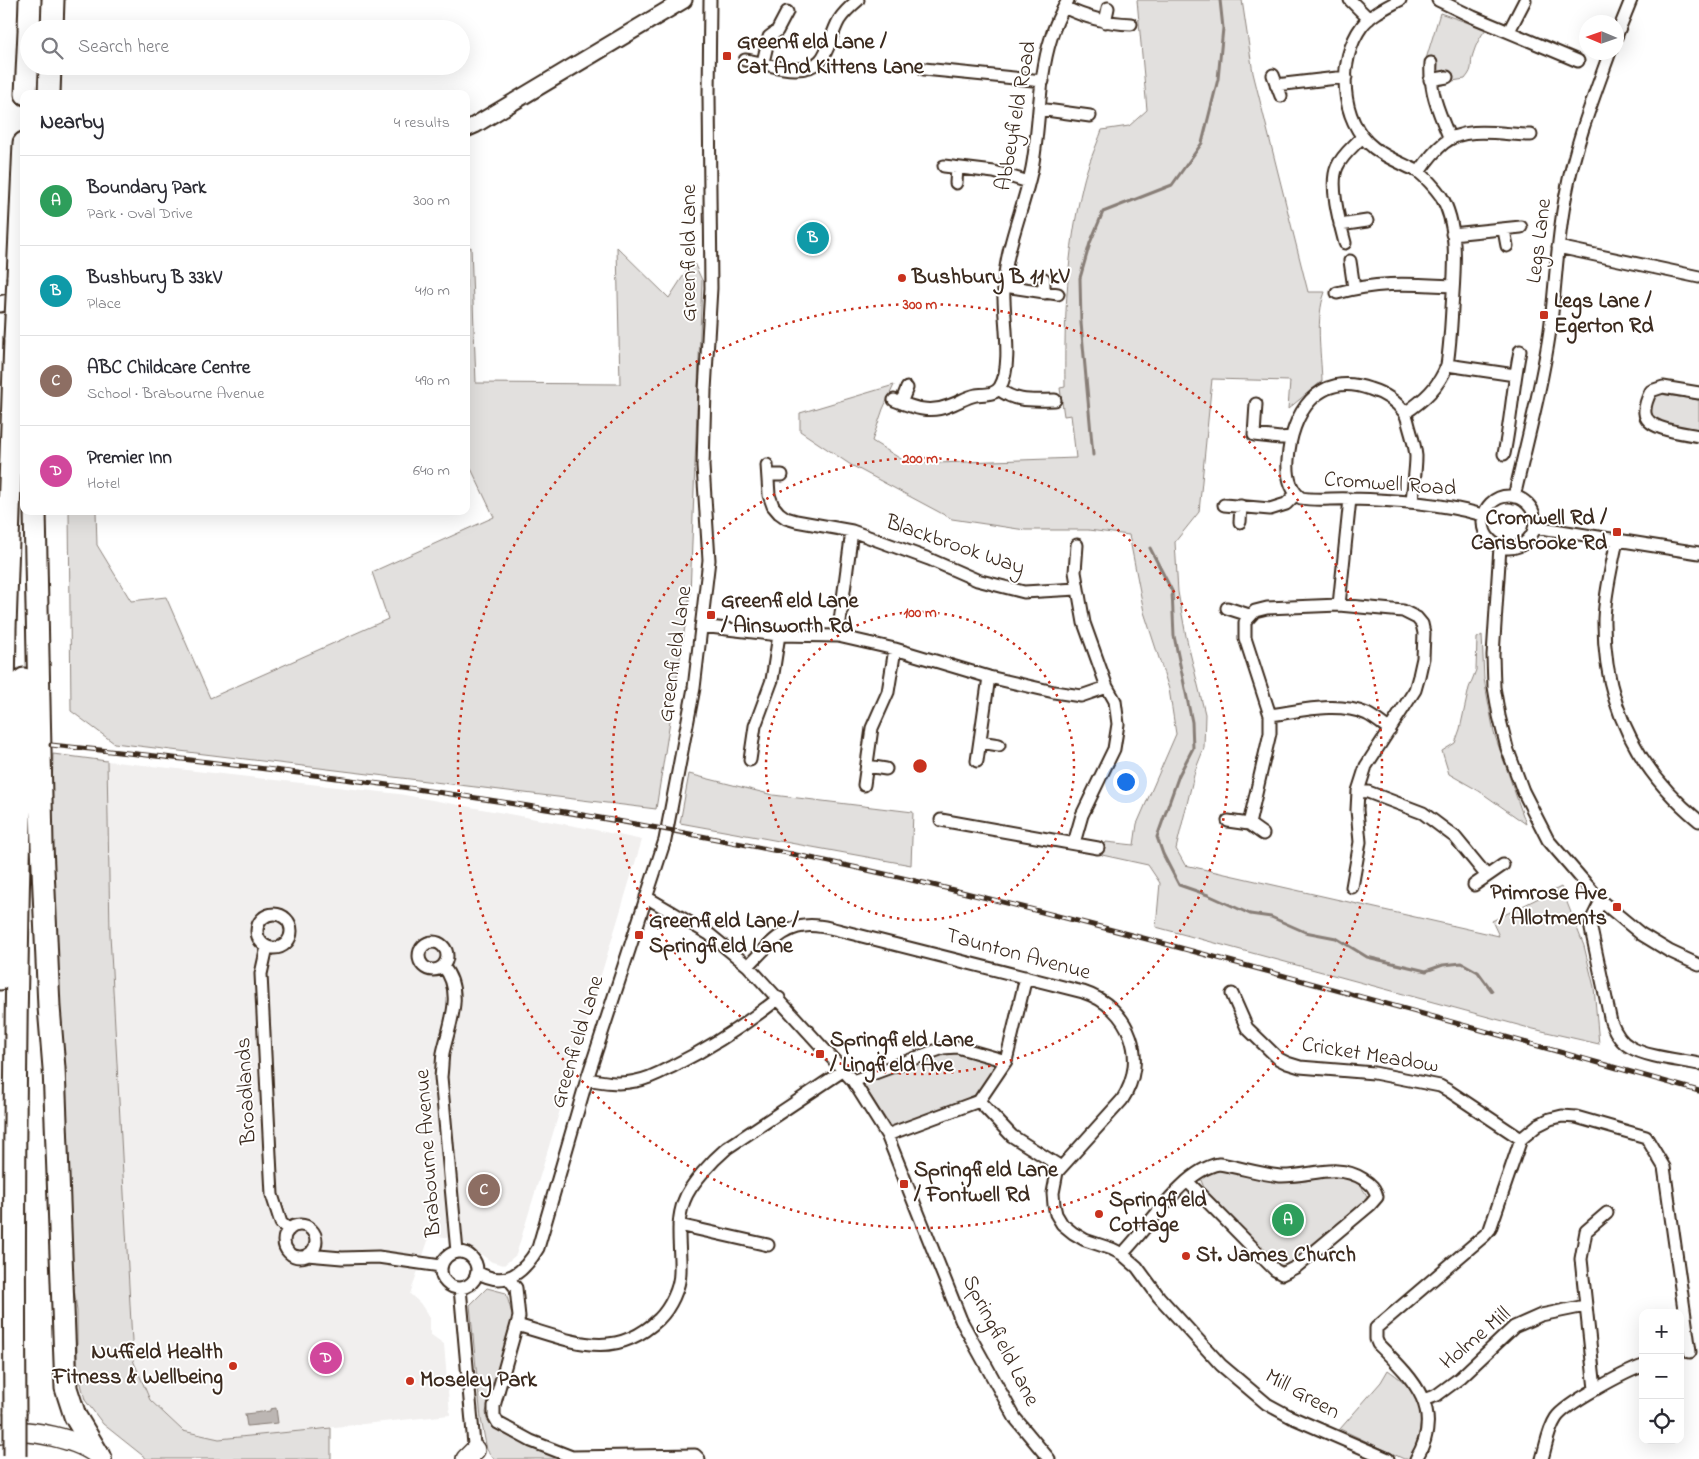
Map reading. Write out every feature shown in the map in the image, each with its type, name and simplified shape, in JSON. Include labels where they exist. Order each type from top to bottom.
[{"type":"highway","points":[[29,20],[30,0]]},
{"type":"highway","points":[[52,20],[53,0]]},
{"type":"highway","points":[[26,90],[27,75]]},
{"type":"highway","points":[[49,90],[50,75]]},
{"type":"highway","points":[[0,979],[5,628],[20,233]]},
{"type":"highway","points":[[15,1458],[14,1276],[19,841],[30,515]]},
{"type":"highway","points":[[34,515],[42,845],[48,1007],[54,1068],[66,1388],[75,1416],[100,1458]]},
{"type":"highway","points":[[0,680],[5,628]]},
{"type":"highway","points":[[0,1434],[40,1433],[62,1439],[100,1458]]},
{"type":"street","points":[[470,127],[684,0]]},
{"type":"street","name":"Greenfield Lane","points":[[508,1278],[522,1271],[538,1248],[586,1078],[668,826],[694,688],[709,560],[703,466],[711,288],[710,0]]},
{"type":"street","points":[[745,60],[795,69],[805,69],[818,63],[825,56],[841,17],[858,0]]},
{"type":"street","points":[[1350,0],[1369,19]]},
{"type":"street","points":[[1400,0],[1369,19],[1362,27],[1347,59],[1346,77],[1352,120],[1362,137],[1374,148],[1403,166],[1419,172],[1440,196],[1449,216],[1455,266],[1447,365],[1442,378],[1431,392],[1405,413]]},
{"type":"street","points":[[1438,0],[1509,32],[1566,50],[1578,60]]},
{"type":"street","points":[[1509,32],[1525,0]]},
{"type":"street","points":[[1624,17],[1631,0]]},
{"type":"street","points":[[1066,3],[1088,18],[1105,22],[1130,24]]},
{"type":"street","name":"Abbeyfield Road","points":[[999,389],[1005,372],[1007,353],[1004,286],[1013,236],[1034,158],[1046,55],[1057,19],[1066,3]]},
{"type":"street","points":[[1105,22],[1108,8]]},
{"type":"street","points":[[763,62],[769,37],[776,31],[787,12]]},
{"type":"street","name":"Legs Lane","points":[[1514,497],[1540,391],[1550,329],[1561,218],[1572,166],[1590,106],[1607,60]]},
{"type":"street","points":[[1430,63],[1430,80],[1434,101],[1450,139]]},
{"type":"street","points":[[924,69],[1043,81]]},
{"type":"street","points":[[1277,85],[1346,77]]},
{"type":"street","points":[[1430,80],[1446,77]]},
{"type":"street","points":[[1040,109],[1090,116]]},
{"type":"street","points":[[1514,135],[1515,123]]},
{"type":"street","points":[[1419,172],[1438,148],[1450,139],[1475,133],[1531,135]]},
{"type":"street","points":[[1345,243],[1340,226],[1334,182],[1336,167],[1362,137]]},
{"type":"street","points":[[944,166],[994,172],[1029,182]]},
{"type":"street","points":[[956,183],[957,168]]},
{"type":"street","points":[[1340,226],[1367,221]]},
{"type":"street","points":[[1452,234],[1521,227]]},
{"type":"street","points":[[1504,230],[1507,246]]},
{"type":"street","points":[[1558,248],[1699,276]]},
{"type":"street","points":[[1350,261],[1354,288]]},
{"type":"street","points":[[1044,279],[1044,293]]},
{"type":"street","points":[[1337,293],[1384,283],[1454,286]]},
{"type":"street","points":[[1004,286],[1058,294]]},
{"type":"street","points":[[0,304],[20,299]]},
{"type":"street","points":[[1504,454],[1520,350]]},
{"type":"street","points":[[1447,365],[1515,375]]},
{"type":"street","points":[[1294,492],[1289,481],[1288,466],[1291,438],[1306,405],[1320,391],[1331,387],[1354,385],[1382,393],[1405,413],[1416,457],[1412,502]]},
{"type":"street","points":[[1699,393],[1663,387],[1651,390],[1644,414],[1648,422],[1656,427],[1699,436]]},
{"type":"street","points":[[906,388],[897,401],[915,408],[938,410],[975,396],[992,393],[999,389],[1004,394],[1016,399],[1055,400]]},
{"type":"street","points":[[1256,404],[1254,435],[1291,438]]},
{"type":"street","name":"Blackbrook Way","points":[[782,475],[768,470],[769,495],[773,506],[779,513],[796,521],[852,531],[929,559],[977,580],[1024,592],[1077,589]]},
{"type":"street","name":"Cromwell Road","points":[[1224,504],[1270,509],[1286,504],[1294,492],[1301,498],[1310,500],[1350,499],[1412,502],[1446,506],[1483,515]]},
{"type":"street","points":[[1514,497],[1523,500],[1530,508],[1534,517],[1535,527],[1532,536],[1526,543],[1509,549],[1500,547],[1491,542],[1485,534],[1482,525],[1483,515],[1492,502],[1499,498],[1514,497]]},
{"type":"street","points":[[1339,605],[1350,499]]},
{"type":"street","points":[[1240,522],[1241,506]]},
{"type":"street","points":[[1535,527],[1699,553]]},
{"type":"street","name":"Blackbrook Way","points":[[838,636],[852,531]]},
{"type":"street","points":[[1617,540],[1608,583],[1604,617],[1607,668],[1620,716],[1656,778],[1699,821]]},
{"type":"street","points":[[1074,843],[1082,815],[1114,749],[1118,724],[1116,701],[1107,687],[1084,623],[1075,572],[1077,545]]},
{"type":"street","points":[[1500,547],[1494,636],[1494,688],[1498,716],[1507,748],[1523,791],[1548,840],[1601,901],[1641,934],[1669,951],[1699,965]]},
{"type":"street","points":[[1249,824],[1270,733],[1270,716],[1245,638],[1245,622],[1249,615],[1255,611],[1267,608],[1339,605],[1403,611],[1416,618],[1422,624],[1424,645],[1415,690],[1366,766],[1358,791],[1357,810],[1360,842],[1352,887]]},
{"type":"street","points":[[1227,608],[1249,615]]},
{"type":"street","points":[[701,626],[779,636],[838,636],[895,649],[989,677],[1054,692],[1082,696],[1107,687]]},
{"type":"street","points":[[750,760],[758,747],[755,726],[772,680],[779,636]]},
{"type":"street","points":[[864,784],[872,728],[888,692],[895,649]]},
{"type":"street","points":[[977,761],[989,677]]},
{"type":"street","points":[[1270,716],[1321,708],[1352,709],[1369,715],[1390,730]]},
{"type":"street","points":[[980,742],[999,745]]},
{"type":"street","points":[[867,766],[886,769]]},
{"type":"street","points":[[1358,791],[1368,792],[1423,814],[1455,837],[1487,876]]},
{"type":"street","points":[[941,820],[1098,848]]},
{"type":"street","points":[[1228,821],[1249,824],[1262,834]]},
{"type":"street","points":[[1474,885],[1503,865]]},
{"type":"street","name":"Springfield Lane","points":[[646,897],[709,934],[748,966],[853,1081],[888,1135],[961,1320],[1015,1418],[1049,1459]]},
{"type":"street","points":[[1601,901],[1592,919],[1592,939],[1614,1030],[1628,1047],[1640,1052],[1699,1064]]},
{"type":"street","name":"Taunton Avenue","points":[[748,966],[778,938],[804,925],[842,931],[1026,977],[1094,995],[1104,1002],[1116,1012],[1123,1022],[1134,1048],[1134,1061],[1129,1089],[1122,1100],[1057,1172],[1053,1193],[1056,1214],[1062,1224],[1072,1233],[1122,1254],[1137,1267],[1159,1297],[1186,1328]]},
{"type":"street","name":"Broadlands","points":[[267,947],[261,974],[272,1195],[282,1223],[289,1230]]},
{"type":"street","name":"Brabourne Avenue","points":[[443,966],[449,973],[454,990],[453,1012],[443,1055],[441,1077],[457,1252]]},
{"type":"street","points":[[888,1135],[979,1101],[1006,1061],[1026,977]]},
{"type":"street","name":"Cricket Meadow","points":[[1232,994],[1247,1028],[1279,1058],[1287,1063],[1300,1067],[1374,1073],[1440,1086],[1521,1139]]},
{"type":"street","points":[[586,1078],[611,1083],[636,1081],[656,1074],[700,1052],[738,1029],[779,998]]},
{"type":"street","points":[[853,1081],[943,1048],[957,1047],[1006,1061]]},
{"type":"street","points":[[517,1325],[588,1345],[617,1344],[637,1336],[650,1328],[664,1314],[674,1295],[680,1274],[678,1225],[684,1198],[714,1159],[726,1148],[844,1070]]},
{"type":"street","points":[[979,1101],[1012,1136],[1061,1167]]},
{"type":"street","points":[[1416,1459],[1426,1439],[1427,1414],[1424,1400],[1418,1386],[1378,1344],[1375,1332],[1378,1324],[1480,1240],[1490,1229],[1521,1139],[1538,1125],[1550,1119],[1562,1116],[1576,1117],[1646,1137],[1664,1167],[1690,1352]]},
{"type":"street","points":[[1122,1254],[1187,1181],[1204,1168],[1219,1164],[1290,1176],[1333,1170],[1346,1171],[1370,1183],[1376,1197],[1370,1205],[1296,1268],[1282,1274],[1275,1270],[1187,1181]]},
{"type":"street","points":[[1595,1389],[1581,1259],[1586,1231],[1607,1213]]},
{"type":"street","points":[[329,1256],[315,1239],[311,1230],[302,1225],[294,1226],[284,1238],[286,1248],[292,1255],[297,1257],[308,1255],[342,1258],[378,1257],[441,1266]]},
{"type":"street","points":[[678,1225],[768,1245]]},
{"type":"street","points":[[308,1255],[313,1249],[315,1239]]},
{"type":"street","points":[[457,1252],[468,1254],[472,1257],[478,1272],[474,1282],[465,1288],[460,1288],[449,1286],[445,1282],[440,1272],[441,1266],[446,1256],[457,1252]]},
{"type":"street","points":[[478,1272],[485,1277],[508,1278],[516,1288],[519,1309],[517,1325],[494,1406],[494,1416],[498,1423],[531,1441],[572,1457],[695,1455],[699,1459]]},
{"type":"street","points":[[460,1288],[472,1456]]},
{"type":"street","name":"Holme Mill","points":[[1424,1400],[1437,1395],[1460,1378],[1514,1327],[1542,1315],[1585,1306]]},
{"type":"street","name":"Mill Green","points":[[1186,1328],[1221,1365],[1267,1404],[1291,1417],[1388,1459]]},
{"type":"street","points":[[1542,1459],[1552,1427],[1557,1417],[1564,1410],[1595,1389],[1639,1368]]},
{"type":"shaded area","points":[[1137,0],[1242,0],[1253,73],[1308,292],[1325,292],[1319,324],[1322,381],[1288,409],[1290,381],[1212,379],[1199,512],[1175,542],[1178,592],[1186,636],[1205,714],[1204,748],[1195,771],[1176,849],[1185,865],[1499,936],[1492,921],[1561,887],[1584,946],[1594,987],[1599,1044],[1529,1028],[1156,927],[1160,883],[1148,865],[1102,855],[1106,842],[1134,845],[1137,824],[1176,734],[1169,689],[1144,612],[1129,535],[1088,530],[1025,530],[952,519],[851,465],[800,431],[800,413],[894,385],[872,441],[909,464],[1076,458],[1071,415],[1064,416],[1060,388],[1065,387],[1066,310],[1073,234],[1085,177],[1102,130],[1129,126],[1147,110]]},
{"type":"shaded area","points":[[1440,13],[1486,29],[1475,47],[1471,69],[1465,79],[1446,82],[1445,73],[1436,70],[1436,58],[1426,59]]},
{"type":"shaded area","points":[[470,247],[476,383],[620,384],[617,247],[669,298],[693,261],[702,280],[690,595],[656,809],[114,743],[71,711],[69,515],[96,515],[97,545],[131,601],[166,597],[210,698],[388,619],[372,572],[494,517],[470,466]]},
{"type":"shaded area","points":[[1660,394],[1699,400],[1699,430],[1655,422],[1650,414],[1649,406],[1652,399]]},
{"type":"shaded area","points":[[1482,635],[1484,679],[1494,733],[1526,824],[1479,791],[1449,774],[1442,751],[1455,743],[1460,729],[1469,688],[1476,670],[1477,638]]},
{"type":"shaded area","points":[[53,754],[107,761],[110,934],[133,1360],[150,1400],[183,1431],[219,1439],[331,1428],[331,1459],[147,1459],[103,1424],[85,1400],[77,1368],[77,1311],[66,1227],[51,842]]},
{"type":"shaded area","points":[[107,761],[399,794],[642,840],[516,1255],[504,1265],[492,1262],[459,1239],[430,1235],[410,1294],[420,1303],[430,1318],[430,1334],[444,1344],[450,1415],[219,1439],[183,1431],[150,1400],[133,1360],[110,934]]},
{"type":"shaded area","points":[[689,774],[773,795],[913,812],[911,865],[680,823]]},
{"type":"shaded area","points":[[955,1050],[1001,1062],[976,1099],[892,1129],[860,1079]]},
{"type":"shaded area","points":[[1220,1168],[1263,1179],[1289,1182],[1343,1176],[1352,1179],[1360,1186],[1368,1198],[1292,1264],[1283,1268],[1272,1261],[1205,1190],[1200,1178],[1209,1171]]},
{"type":"shaded area","points":[[487,1288],[506,1293],[515,1324],[486,1412],[487,1419],[490,1424],[564,1459],[494,1459],[487,1450],[481,1419],[470,1305]]},
{"type":"shaded area","points":[[1388,1370],[1407,1386],[1419,1405],[1420,1429],[1410,1459],[1404,1459],[1340,1429],[1381,1382]]},
{"type":"shaded area","points":[[276,1408],[278,1423],[247,1426],[245,1414],[270,1411],[270,1409]]},
{"type":"waterway","points":[[1093,455],[1081,323],[1080,278],[1090,243],[1103,212],[1172,185],[1202,143],[1218,79],[1223,28],[1220,0]]},
{"type":"waterway","points":[[1150,548],[1172,591],[1174,636],[1192,722],[1193,748],[1179,775],[1157,837],[1163,854],[1179,885],[1208,895],[1250,914],[1271,917],[1305,932],[1336,938],[1367,957],[1426,971],[1443,965],[1462,963],[1478,972],[1492,991]]},
{"type":"railway","points":[[51,745],[247,767],[442,793],[637,824],[869,870],[1143,938],[1699,1091]]},
{"type":"place","name":"Greenfield Lane / Cat And Kittens Lane","points":[[727,56]]},
{"type":"place","name":"Bushbury B 33kV","points":[[813,238]]},
{"type":"place","name":"Bushbury B 11 kV","points":[[902,278]]},
{"type":"place","name":"Legs Lane / Egerton Rd","points":[[1544,315]]},
{"type":"place","name":"Cromwell Rd / Carisbrooke Rd","points":[[1617,532]]},
{"type":"place","name":"Greenfield Lane / Ainsworth Rd","points":[[711,615]]},
{"type":"place","name":"Primrose Ave / Allotments","points":[[1617,907]]},
{"type":"place","name":"Greenfield Lane / Springfield Lane","points":[[639,935]]},
{"type":"place","name":"Springfield Lane / Lingfield Ave","points":[[820,1054]]},
{"type":"place","name":"Springfield Lane / Fontwell Rd","points":[[904,1184]]},
{"type":"place","name":"ABC Childcare Centre","points":[[484,1190]]},
{"type":"place","name":"Springfield Cottage","points":[[1099,1214]]},
{"type":"place","name":"Boundary Park","points":[[1288,1220]]},
{"type":"place","name":"St. James Church","points":[[1186,1256]]},
{"type":"place","name":"Premier Inn","points":[[326,1358]]},
{"type":"place","name":"Nuffield Health Fitness & Wellbeing","points":[[233,1366]]},
{"type":"place","name":"Moseley Park","points":[[410,1381]]}]
